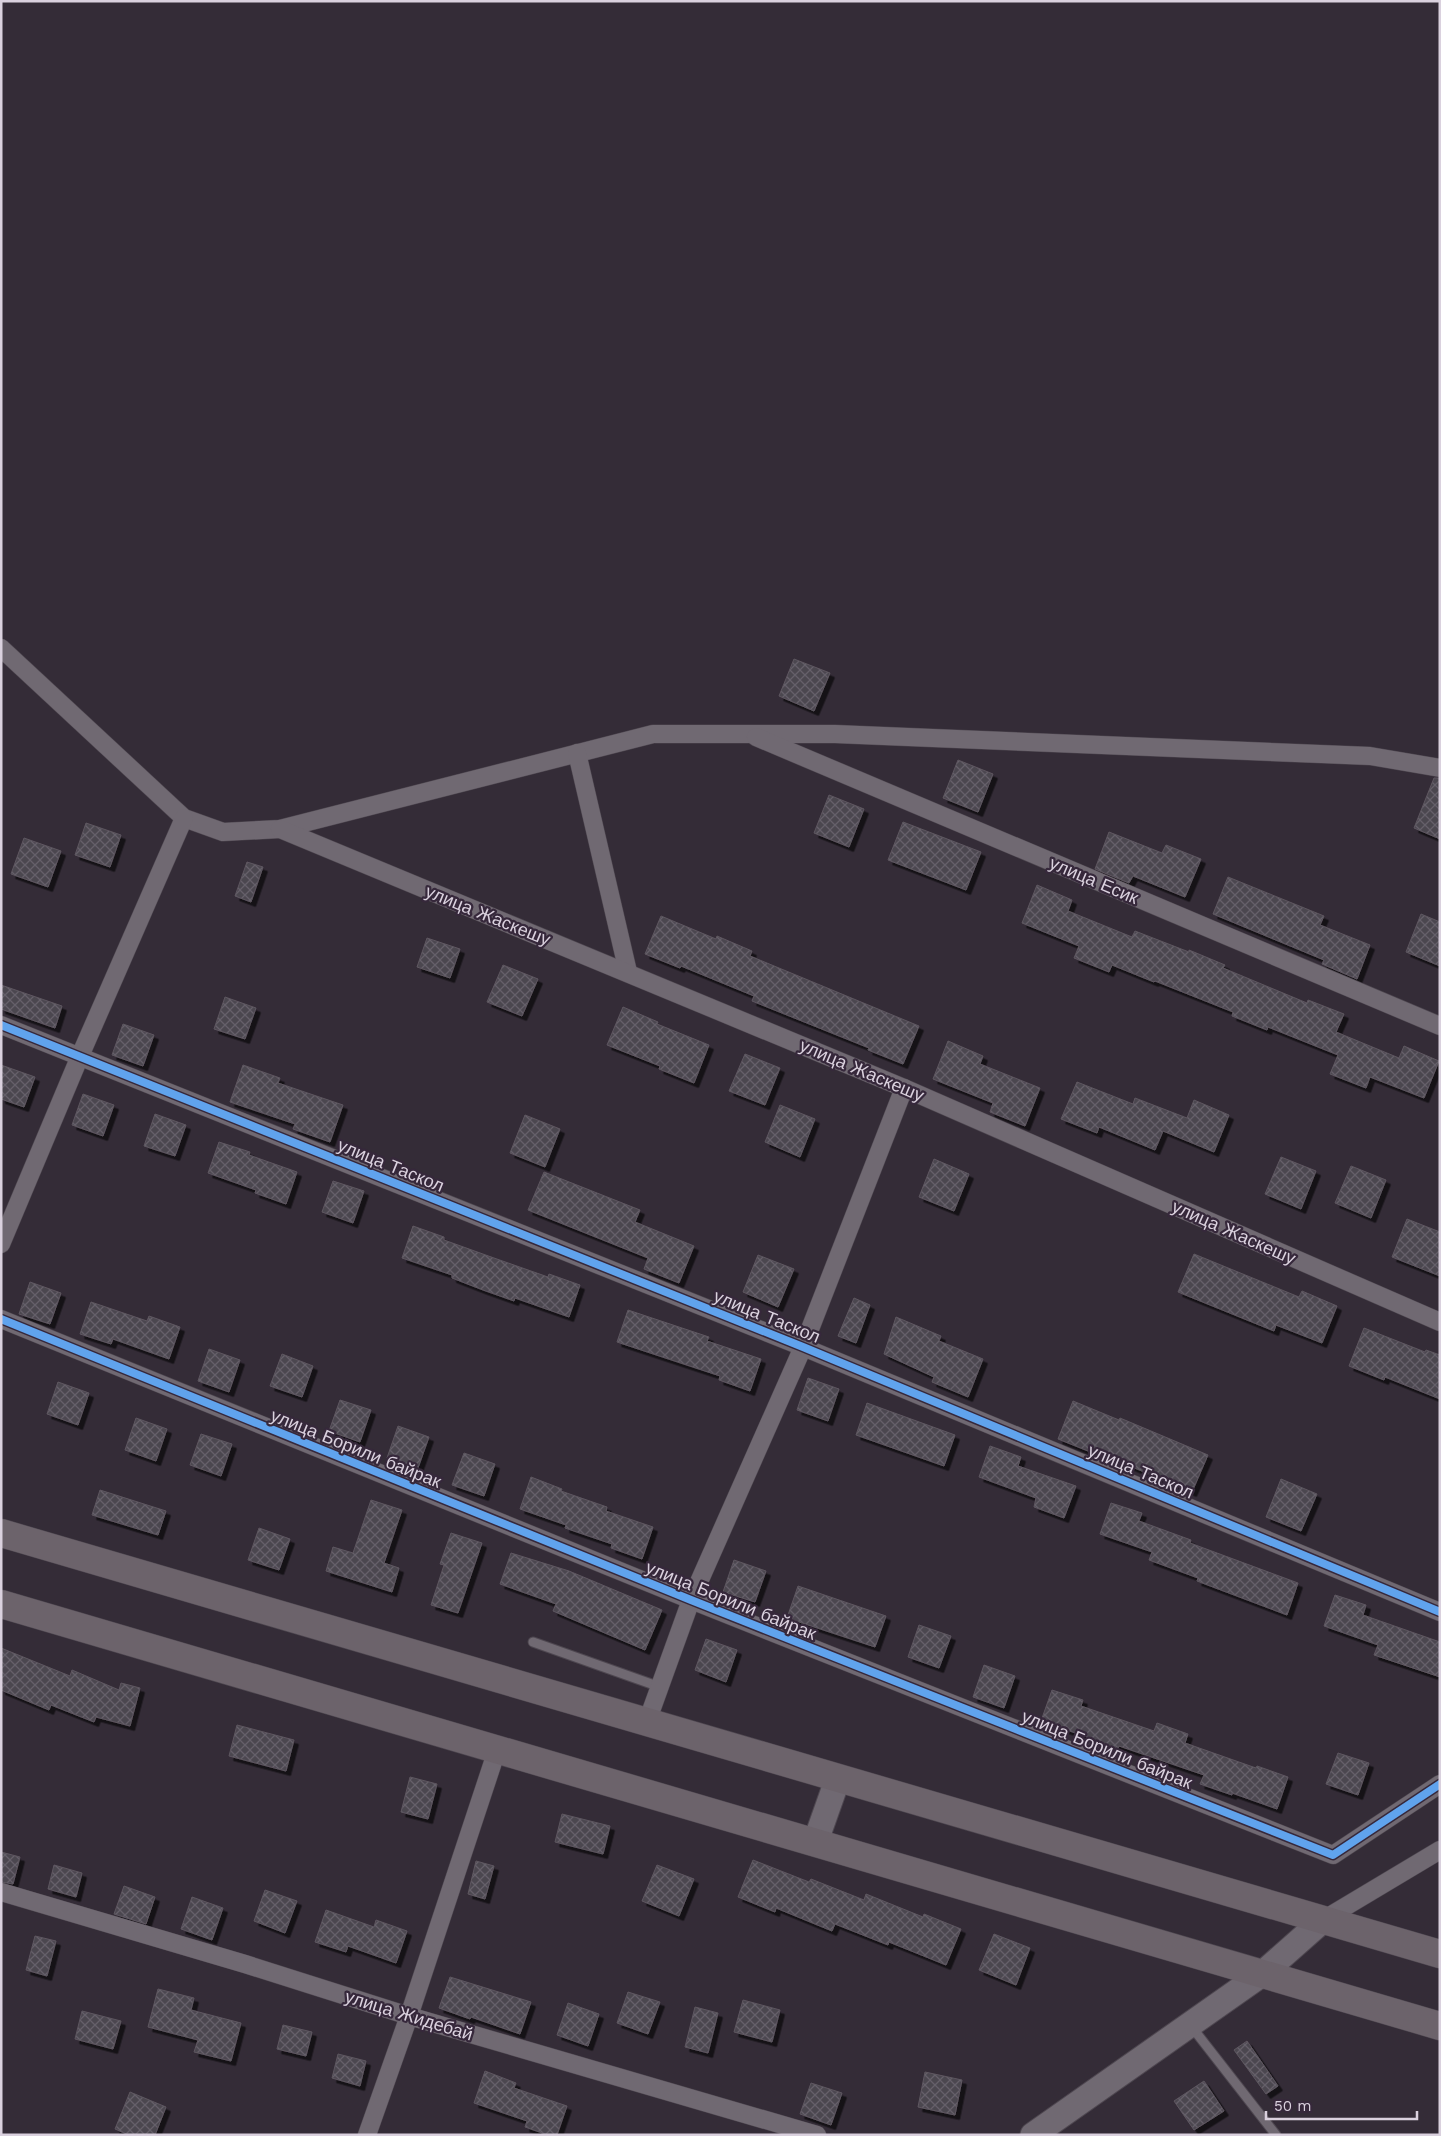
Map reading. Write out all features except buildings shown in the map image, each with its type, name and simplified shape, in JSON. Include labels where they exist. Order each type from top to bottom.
[{"type":"main road","points":[[1,1533],[1440,1954]]},
{"type":"main road","points":[[1,1604],[1440,2026]]},
{"type":"street","points":[[1,648],[184,818],[223,832],[280,829],[653,734],[836,734],[1360,756],[1440,768]]},
{"type":"street","name":"улица Есик","points":[[748,734],[1440,1026]]},
{"type":"street","points":[[577,753],[628,972]]},
{"type":"street","points":[[1,1244],[80,1056],[184,818]]},
{"type":"street","name":"улица Жаскешу","points":[[280,829],[904,1088],[1440,1322]]},
{"type":"street","name":"улица Таскол","points":[[1,1025],[803,1347],[1440,1612]]},
{"type":"street","points":[[647,1722],[691,1600],[803,1347],[904,1088]]},
{"type":"street","name":"улица Борили байрак","points":[[1,1319],[691,1600],[1333,1855],[1440,1784]]},
{"type":"street","points":[[367,2135],[409,2016],[497,1750]]},
{"type":"street","points":[[816,1843],[838,1778]]},
{"type":"street","points":[[1033,2135],[1262,1974],[1323,1920],[1440,1850]]},
{"type":"street","name":"улица Жидебай","points":[[1,1892],[245,1964],[409,2016],[817,2135]]},
{"type":"lane","points":[[532,1642],[660,1687]]},
{"type":"lane","points":[[1189,2024],[1276,2135]]},
{"type":"cycle path","points":[[1,1025],[803,1347],[1440,1612]]},
{"type":"cycle path","points":[[1,1319],[691,1600],[1333,1855],[1440,1784]]}]
